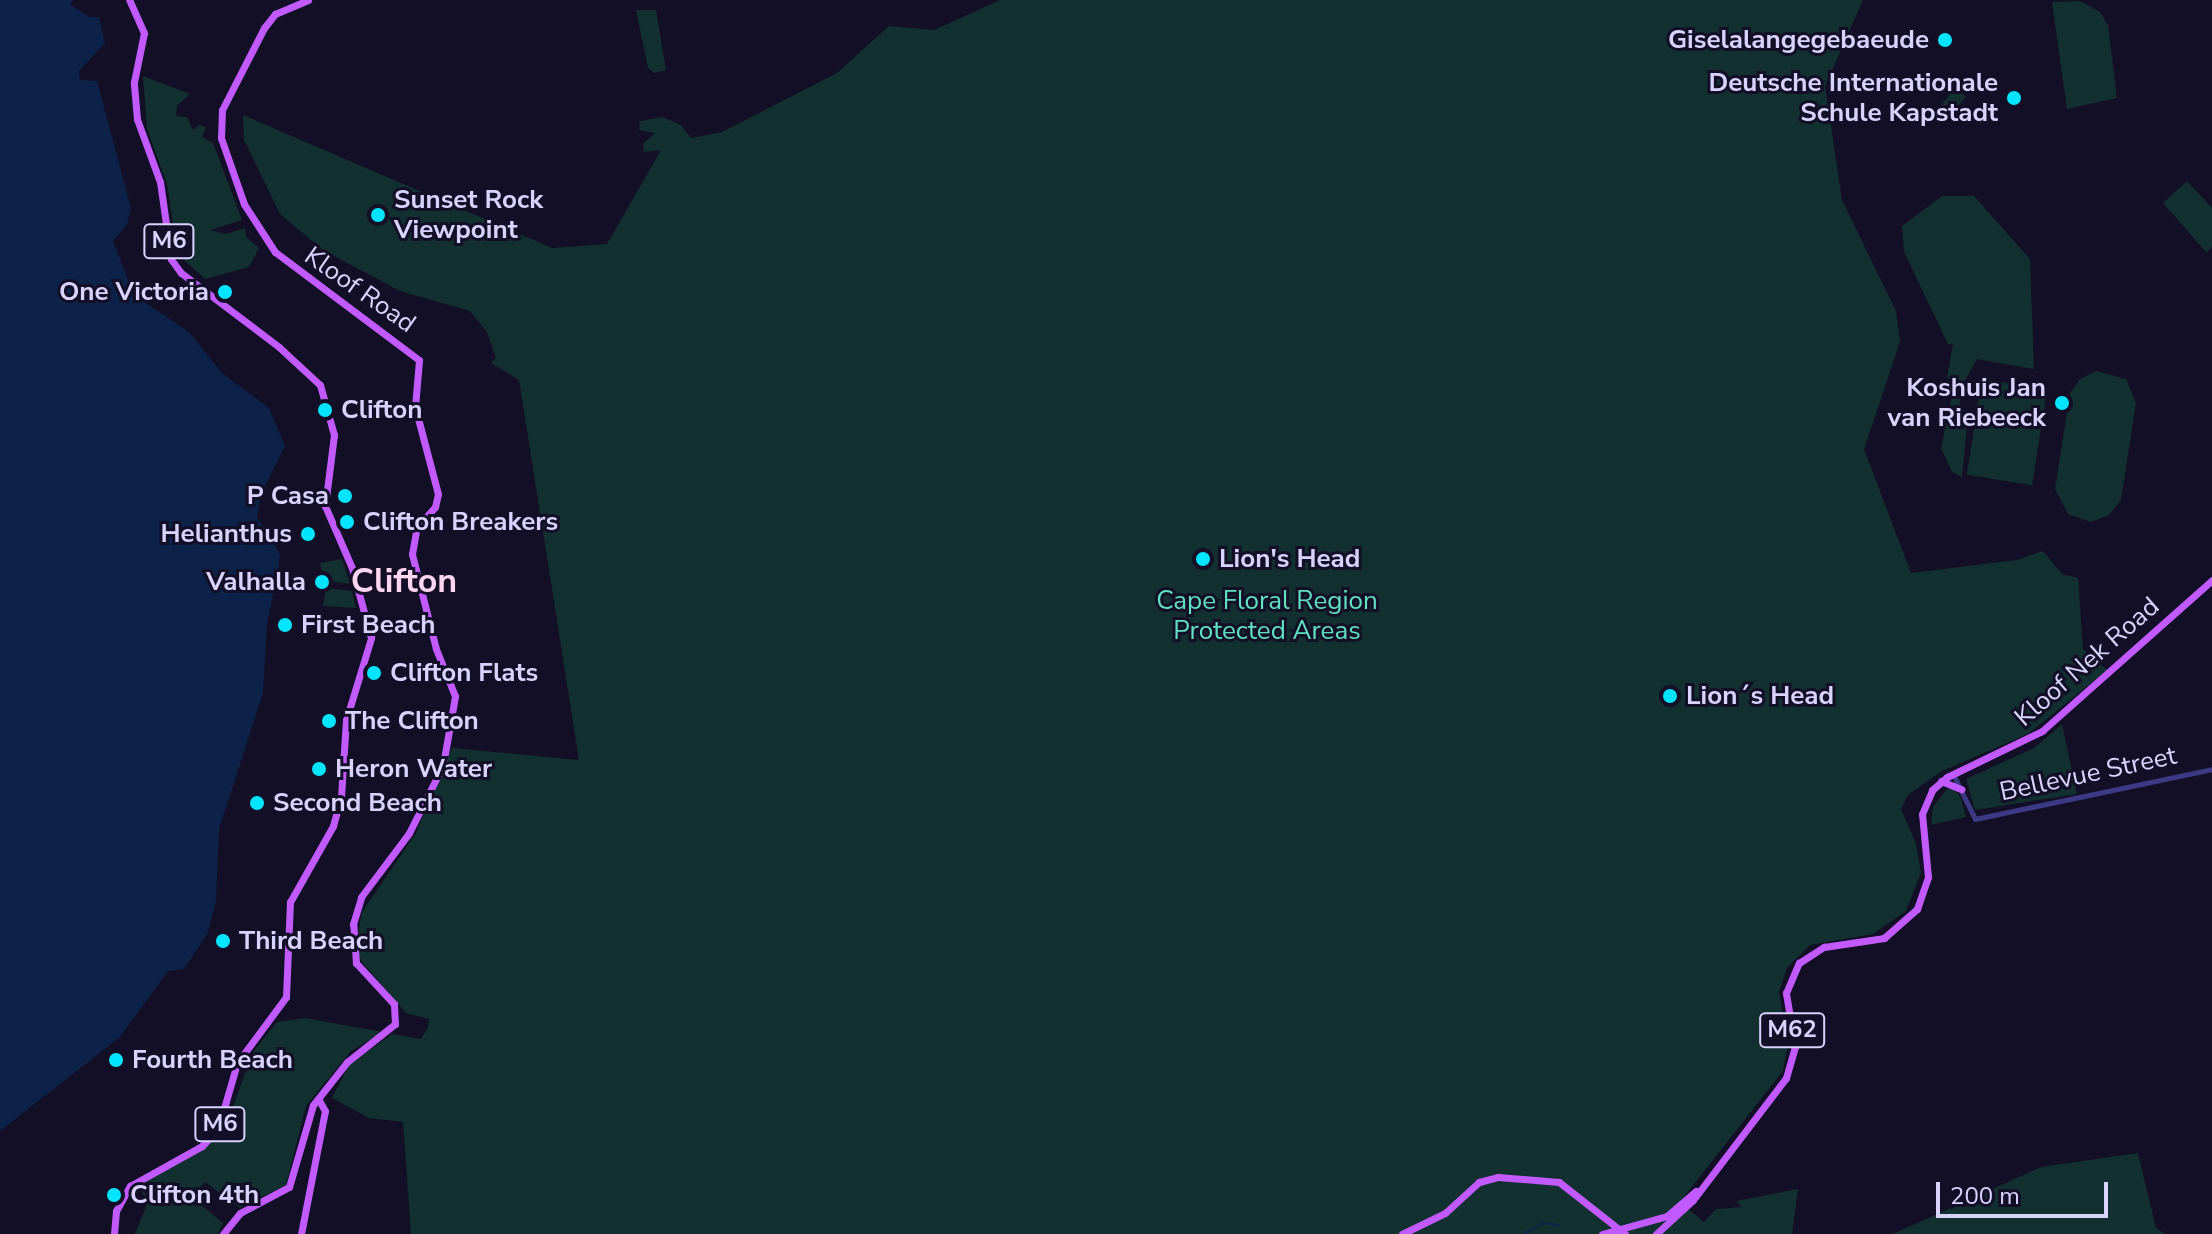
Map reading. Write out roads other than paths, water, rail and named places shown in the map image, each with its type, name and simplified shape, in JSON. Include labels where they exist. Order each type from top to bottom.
[{"type":"main road","name":"M6","points":[[114,1234],[116,1211],[130,1186],[202,1146],[218,1129],[237,1063],[286,997],[290,902],[333,826],[342,789],[346,720],[371,638],[360,590],[325,506],[334,435],[320,385],[279,347],[181,273],[171,258],[160,182],[137,122],[134,80],[144,36],[129,0]]},
{"type":"main road","name":"Kloof Road","points":[[308,0],[275,14],[264,28],[222,110],[221,138],[244,204],[275,252],[419,360],[415,407],[438,494],[435,507],[417,527],[412,554],[436,649],[455,696],[443,765],[409,833],[361,897],[353,924],[356,963],[394,1004],[396,1021],[389,1033],[347,1062],[319,1100]]},
{"type":"main road","name":"Kloof Nek Road","points":[[1941,781],[2042,731],[2212,580]]},
{"type":"main road","points":[[1941,781],[1961,789]]},
{"type":"main road","name":"M62","points":[[1657,1234],[1747,1133],[1790,1070],[1794,1042],[1786,993],[1794,968],[1816,950],[1884,938],[1917,909],[1928,877],[1924,806],[1941,781]]},
{"type":"main road","points":[[223,1234],[240,1213],[289,1187],[307,1117],[319,1100],[325,1111],[301,1234]]},
{"type":"main road","points":[[1402,1234],[1445,1213],[1476,1183],[1495,1177],[1559,1182],[1625,1234]]},
{"type":"main road","name":"M62","points":[[1602,1234],[1672,1213],[1701,1188]]},
{"type":"main road","points":[[1648,1221],[1657,1234]]},
{"type":"main road","points":[[1635,1234],[1636,1224]]},
{"type":"street","name":"Bellevue Street","points":[[1953,774],[1975,819],[2212,769]]},
{"type":"water","points":[[0,0],[72,0],[71,5],[89,17],[99,17],[105,43],[79,71],[80,80],[97,81],[131,208],[127,225],[113,241],[134,295],[189,332],[222,373],[269,408],[285,446],[261,494],[257,517],[280,554],[267,623],[263,693],[219,829],[216,901],[208,933],[184,969],[168,971],[120,1037],[0,1131]]},
{"type":"waterway","points":[[1524,1234],[1543,1223],[1559,1225]]},
{"type":"place","name":"Giselalangegebaeude","points":[[1945,40]]},
{"type":"place","name":"Deutsche Internationale Schule Kapstadt","points":[[2014,98]]},
{"type":"place","name":"Sunset Rock Viewpoint","points":[[378,215]]},
{"type":"place","name":"One Victoria","points":[[225,292]]},
{"type":"place","name":"Koshuis Jan van Riebeeck","points":[[2062,403]]},
{"type":"place","name":"Clifton","points":[[325,410]]},
{"type":"place","name":"P Casa","points":[[345,496]]},
{"type":"place","name":"Clifton Breakers","points":[[347,522]]},
{"type":"place","name":"Helianthus","points":[[308,534]]},
{"type":"place","name":"Lion's Head","points":[[1203,559]]},
{"type":"place","name":"Valhalla","points":[[322,582]]},
{"type":"place","name":"First Beach","points":[[285,625]]},
{"type":"place","name":"Clifton Flats","points":[[374,673]]},
{"type":"place","name":"Lion´s Head","points":[[1670,696]]},
{"type":"place","name":"The Clifton","points":[[329,721]]},
{"type":"place","name":"Heron Water","points":[[319,769]]},
{"type":"place","name":"Second Beach","points":[[257,803]]},
{"type":"place","name":"Third Beach","points":[[223,941]]},
{"type":"place","name":"Fourth Beach","points":[[116,1060]]},
{"type":"place","name":"Clifton 4th","points":[[114,1195]]},
{"type":"district","name":"Clifton","points":[[404,582]]},
{"type":"park label","name":"Cape Floral Region Protected Areas","points":[[1267,616]]}]
